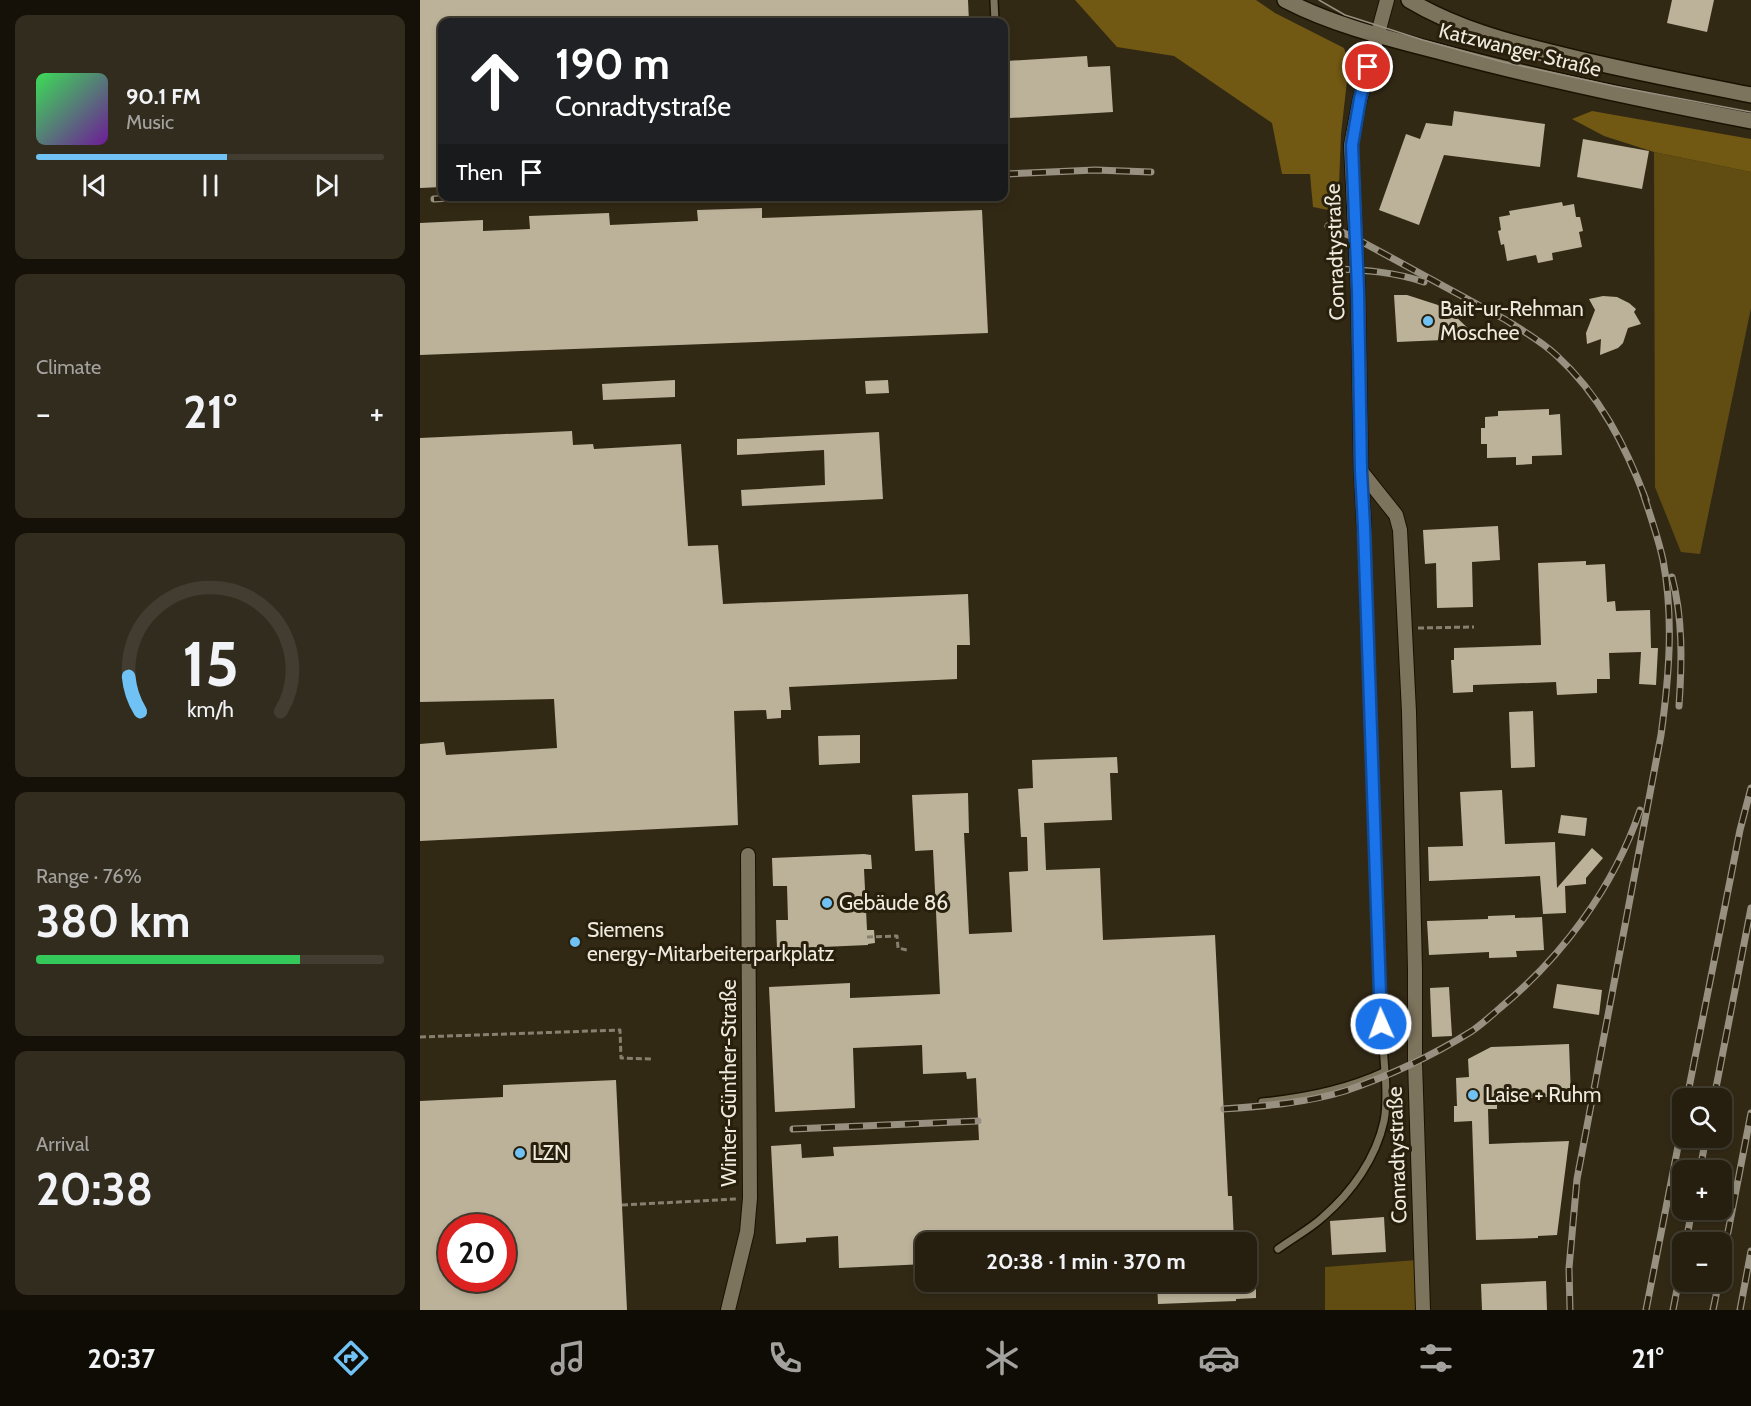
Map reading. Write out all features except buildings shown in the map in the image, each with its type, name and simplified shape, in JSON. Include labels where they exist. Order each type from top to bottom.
[{"type":"main road","name":"Katzwanger Straße","points":[[1285,0],[1316,14],[1377,35],[1463,58],[1585,88],[1751,121]]},
{"type":"main road","name":"Katzwanger Straße","points":[[1413,1],[1442,17],[1532,48],[1620,69],[1751,94]]},
{"type":"street","name":"Conradtystraße","points":[[1364,527],[1352,145],[1360,99],[1387,0]]},
{"type":"street","name":"Conradtystraße","points":[[1361,471],[1396,515],[1400,530],[1409,712],[1415,1062],[1423,1310]]},
{"type":"street","name":"Winter-Günther-Straße","points":[[728,1310],[747,1232],[750,1198],[748,855]]},
{"type":"lane","points":[[994,0],[995,18]]},
{"type":"lane","points":[[1278,1249],[1322,1218],[1343,1197],[1366,1167],[1384,1120],[1364,527]]},
{"type":"lane","points":[[1262,1102],[1336,1090],[1364,1082],[1384,1072]]},
{"type":"path","points":[[1405,629],[1474,627]]},
{"type":"path","points":[[867,937],[897,936],[898,948],[907,950]]},
{"type":"path","points":[[420,1037],[620,1030],[621,1058],[652,1059]]},
{"type":"path","points":[[622,1205],[750,1198]]},
{"type":"shaded area","points":[[1075,0],[1256,0],[1275,13],[1344,48],[1349,63],[1341,134],[1338,212],[1313,207],[1310,174],[1282,174],[1272,123],[1174,56],[1117,47]]},
{"type":"shaded area","points":[[1592,111],[1751,139],[1751,172],[1654,152],[1604,136],[1572,119]]},
{"type":"shaded area","points":[[1654,152],[1751,172],[1751,308],[1700,554],[1681,552],[1655,487]]},
{"type":"shaded area","points":[[1417,1260],[1418,1310],[1325,1310],[1325,1267]]},
{"type":"tram line","points":[[1319,0],[1345,15],[1503,62],[1751,112]]},
{"type":"tram line","points":[[1461,42],[1583,70]]},
{"type":"railway","points":[[1008,174],[1095,170],[1151,172]]},
{"type":"railway","points":[[434,199],[438,199]]},
{"type":"railway","points":[[1328,226],[1355,238],[1506,320],[1550,350],[1572,370],[1610,422],[1646,500]]},
{"type":"railway","points":[[1335,269],[1380,272],[1424,282]]},
{"type":"railway","points":[[1570,1310],[1569,1268],[1577,1179],[1661,735],[1666,691],[1669,648],[1666,582],[1661,551],[1643,493]]},
{"type":"railway","points":[[1672,577],[1681,641],[1679,706]]},
{"type":"railway","points":[[1689,1088],[1740,830],[1751,788]]},
{"type":"railway","points":[[1224,1109],[1300,1101],[1345,1091],[1410,1065],[1472,1031],[1523,988],[1584,919],[1616,866],[1640,810]]},
{"type":"railway","points":[[1716,1088],[1751,908]]},
{"type":"railway","points":[[1728,1232],[1751,1113]]},
{"type":"railway","points":[[793,1129],[978,1121]]},
{"type":"railway","points":[[1646,1310],[1678,1148]]},
{"type":"railway","points":[[1702,1160],[1704,1148]]},
{"type":"railway","points":[[1688,1232],[1690,1220]]},
{"type":"railway","points":[[1740,1310],[1751,1251]]},
{"type":"railway","points":[[1673,1310],[1676,1292]]},
{"type":"railway","points":[[1713,1310],[1717,1292]]},
{"type":"place","name":"Bait-ur-Rehman Moschee","points":[[1428,321]]},
{"type":"place","name":"Gebäude 86","points":[[827,903]]},
{"type":"place","name":"Siemens energy-Mitarbeiterparkplatz","points":[[575,942]]},
{"type":"place","name":"Laise + Ruhm","points":[[1473,1095]]},
{"type":"place","name":"LZN","points":[[520,1153]]},
{"type":"route","points":[[1368,67],[1352,145],[1381,1024]]}]
